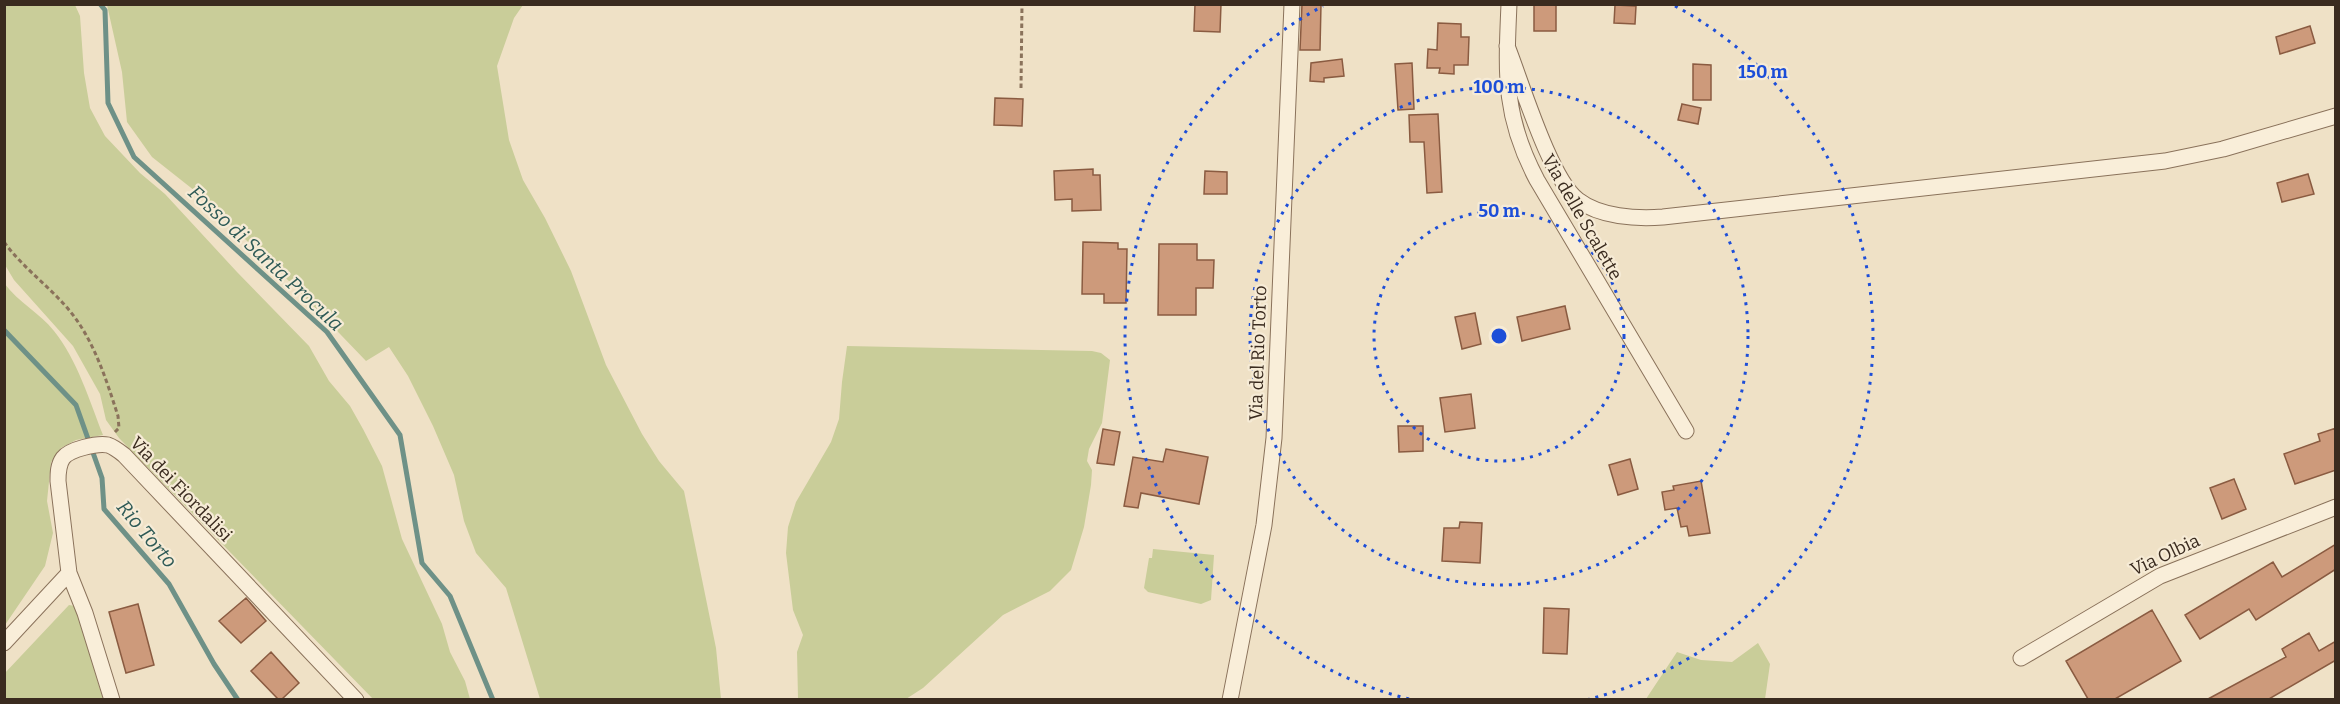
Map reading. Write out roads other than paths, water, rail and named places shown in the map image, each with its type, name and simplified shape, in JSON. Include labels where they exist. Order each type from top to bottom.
[{"type":"street","name":"Via del Rio Torto","points":[[1230,699],[1264,525],[1274,438],[1292,4]]},
{"type":"street","name":"Via delle Scalette","points":[[1509,4],[1507,46],[1509,104],[1515,132],[1526,159],[1686,431]]},
{"type":"street","points":[[1507,46],[1553,165],[1565,186],[1575,198],[1589,207],[1637,217],[1663,217],[2165,161],[2223,149],[2336,116]]},
{"type":"street","name":"Via dei Fiordalisi","points":[[112,699],[85,613],[69,573],[58,475],[62,459],[72,452],[104,445],[124,455],[356,699]]},
{"type":"street","name":"Via Olbia","points":[[2021,658],[2160,576],[2336,507]]},
{"type":"street","points":[[4,643],[69,573]]},
{"type":"waterway","name":"Fosso di Santa Procula","points":[[100,4],[105,10],[108,103],[134,157],[327,332],[400,435],[422,563],[450,596],[493,700]]},
{"type":"waterway","name":"Rio Torto","points":[[4,330],[76,405],[102,478],[104,509],[169,584],[214,664],[238,700]]}]
